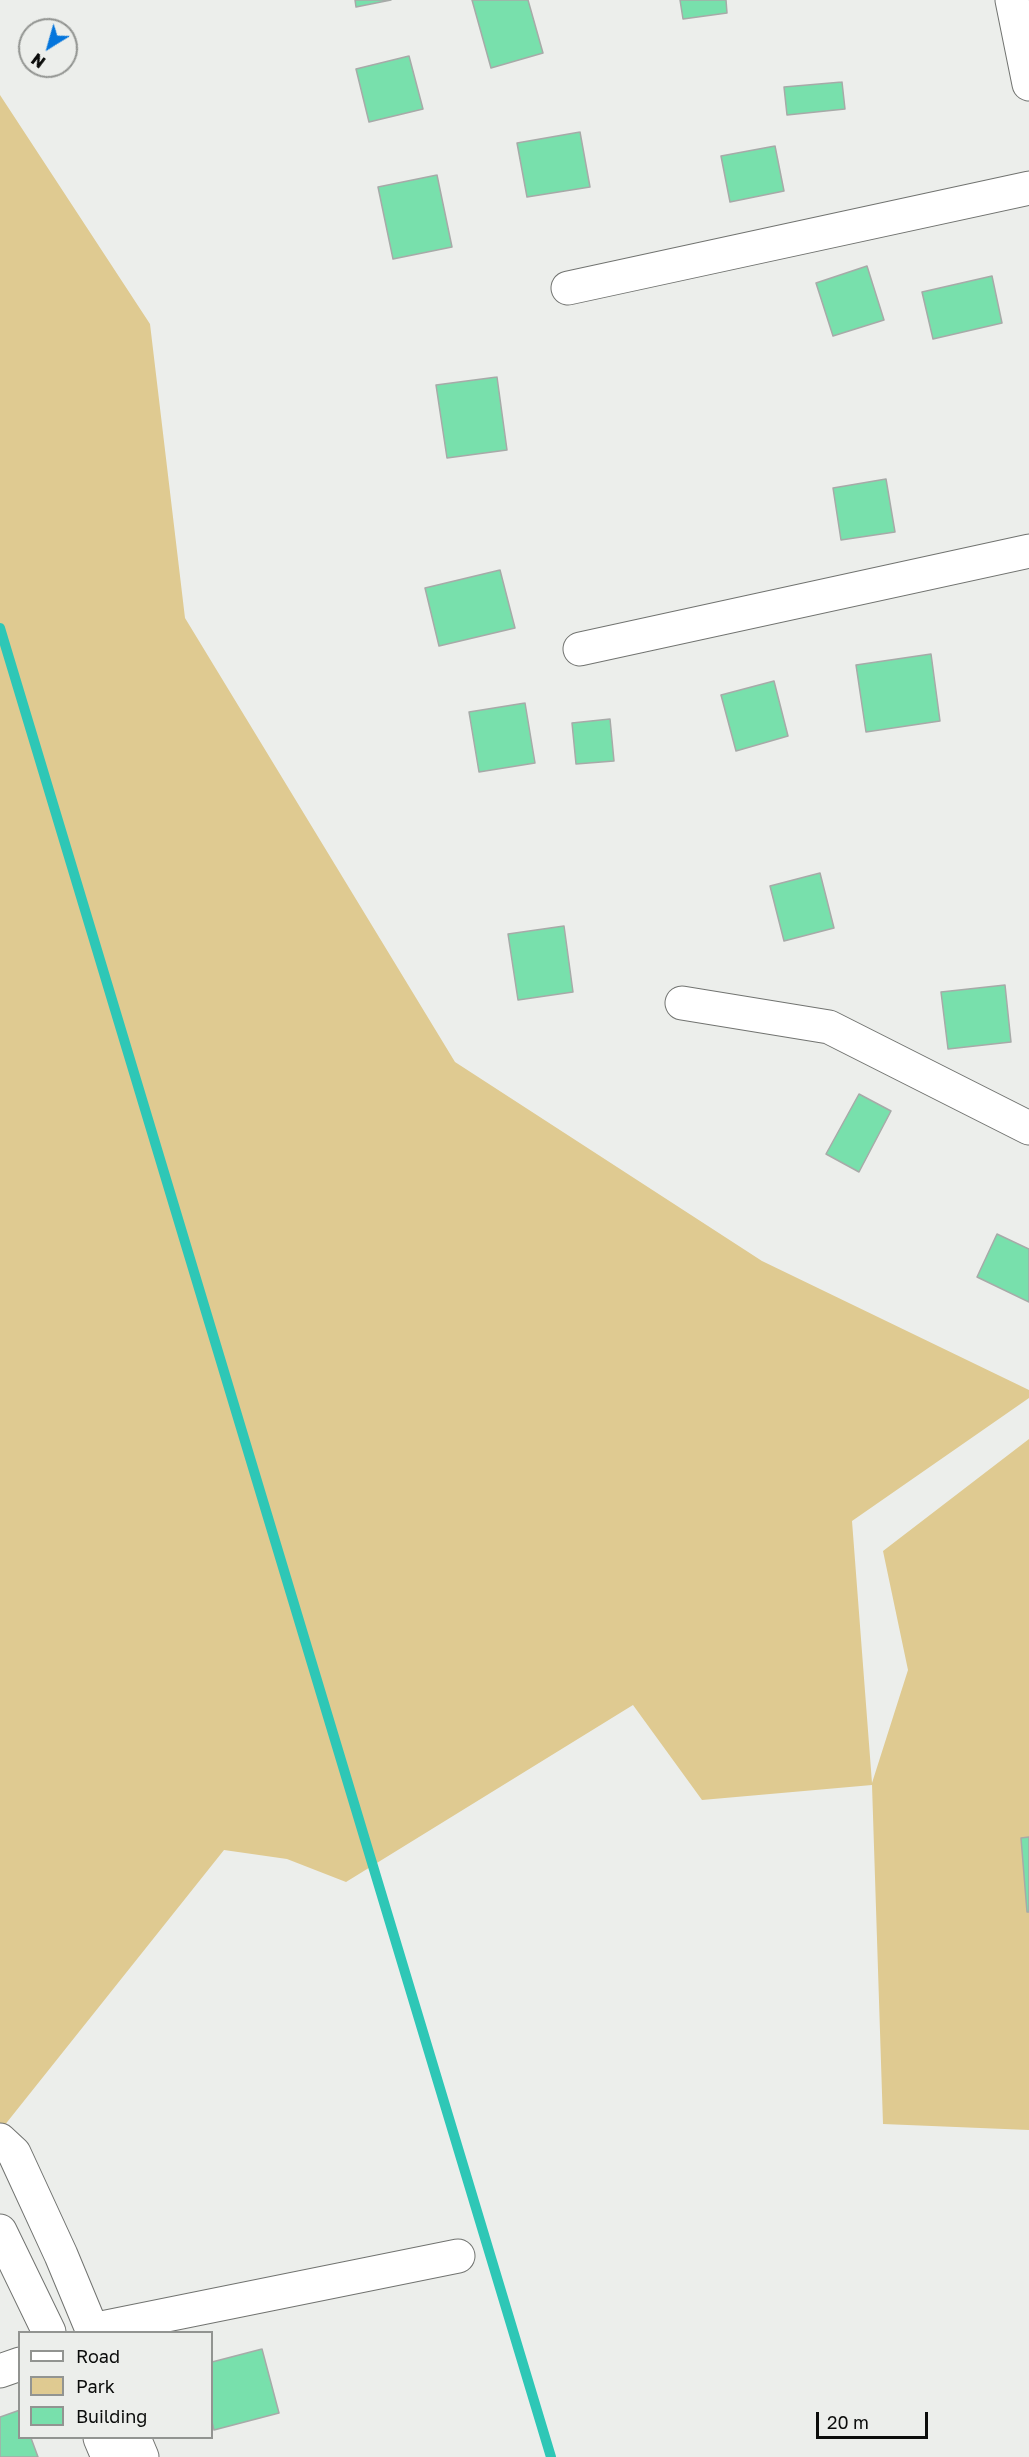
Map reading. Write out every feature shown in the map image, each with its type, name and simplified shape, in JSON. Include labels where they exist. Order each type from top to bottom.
[{"type":"lane","points":[[1012,0],[1029,84]]},
{"type":"lane","points":[[568,288],[1029,188]]},
{"type":"lane","points":[[580,649],[1029,551]]},
{"type":"lane","points":[[682,1003],[829,1026],[1029,1128]]},
{"type":"lane","points":[[0,2140],[14,2153],[61,2255],[92,2331],[458,2256]]},
{"type":"lane","points":[[0,2231],[49,2331]]},
{"type":"lane","points":[[0,2371],[18,2365]]},
{"type":"lane","points":[[100,2439],[108,2457]]},
{"type":"lane","points":[[134,2439],[142,2457]]},
{"type":"green space","points":[[0,95],[150,324],[185,618],[455,1062],[762,1261],[1029,1390],[1029,1398],[852,1521],[872,1783],[908,1670],[883,1551],[1029,1439],[1029,2130],[883,2124],[872,1785],[702,1800],[633,1705],[346,1882],[287,1859],[224,1850],[0,2131]]},
{"type":"building","points":[[355,0],[391,0],[356,7]]},
{"type":"building","points":[[472,0],[528,0],[543,53],[491,68]]},
{"type":"building","points":[[680,0],[726,0],[727,13],[683,19]]},
{"type":"building","points":[[409,56],[423,109],[369,122],[356,69]]},
{"type":"building","points":[[842,82],[845,109],[787,115],[784,87]]},
{"type":"building","points":[[580,132],[590,187],[527,197],[517,143]]},
{"type":"building","points":[[775,146],[784,191],[730,202],[721,156]]},
{"type":"building","points":[[437,175],[452,247],[393,259],[378,187]]},
{"type":"building","points":[[867,266],[884,320],[833,336],[816,283]]},
{"type":"building","points":[[992,276],[1002,323],[933,339],[922,292]]},
{"type":"building","points":[[497,377],[507,450],[447,458],[436,385]]},
{"type":"building","points":[[886,479],[895,532],[841,540],[833,488]]},
{"type":"building","points":[[500,570],[515,628],[439,646],[425,588]]},
{"type":"building","points":[[931,654],[940,721],[866,732],[856,665]]},
{"type":"building","points":[[774,681],[788,736],[736,751],[721,695]]},
{"type":"building","points":[[525,703],[535,763],[479,772],[469,712]]},
{"type":"building","points":[[610,719],[614,761],[576,764],[572,723]]},
{"type":"building","points":[[820,873],[834,928],[784,941],[770,886]]},
{"type":"building","points":[[564,926],[573,992],[518,1000],[508,934]]},
{"type":"building","points":[[1005,985],[1011,1042],[948,1049],[941,992]]},
{"type":"building","points":[[859,1094],[891,1111],[859,1172],[826,1154]]},
{"type":"building","points":[[997,1234],[1029,1249],[1029,1302],[977,1277]]},
{"type":"building","points":[[1029,1837],[1029,1912],[1027,1912],[1021,1838]]},
{"type":"building","points":[[262,2349],[279,2413],[214,2430],[213,2362]]},
{"type":"building","points":[[18,2411],[18,2439],[31,2439],[38,2457],[0,2457],[0,2417]]},
{"type":"waterway","points":[[0,628],[551,2457]]}]
